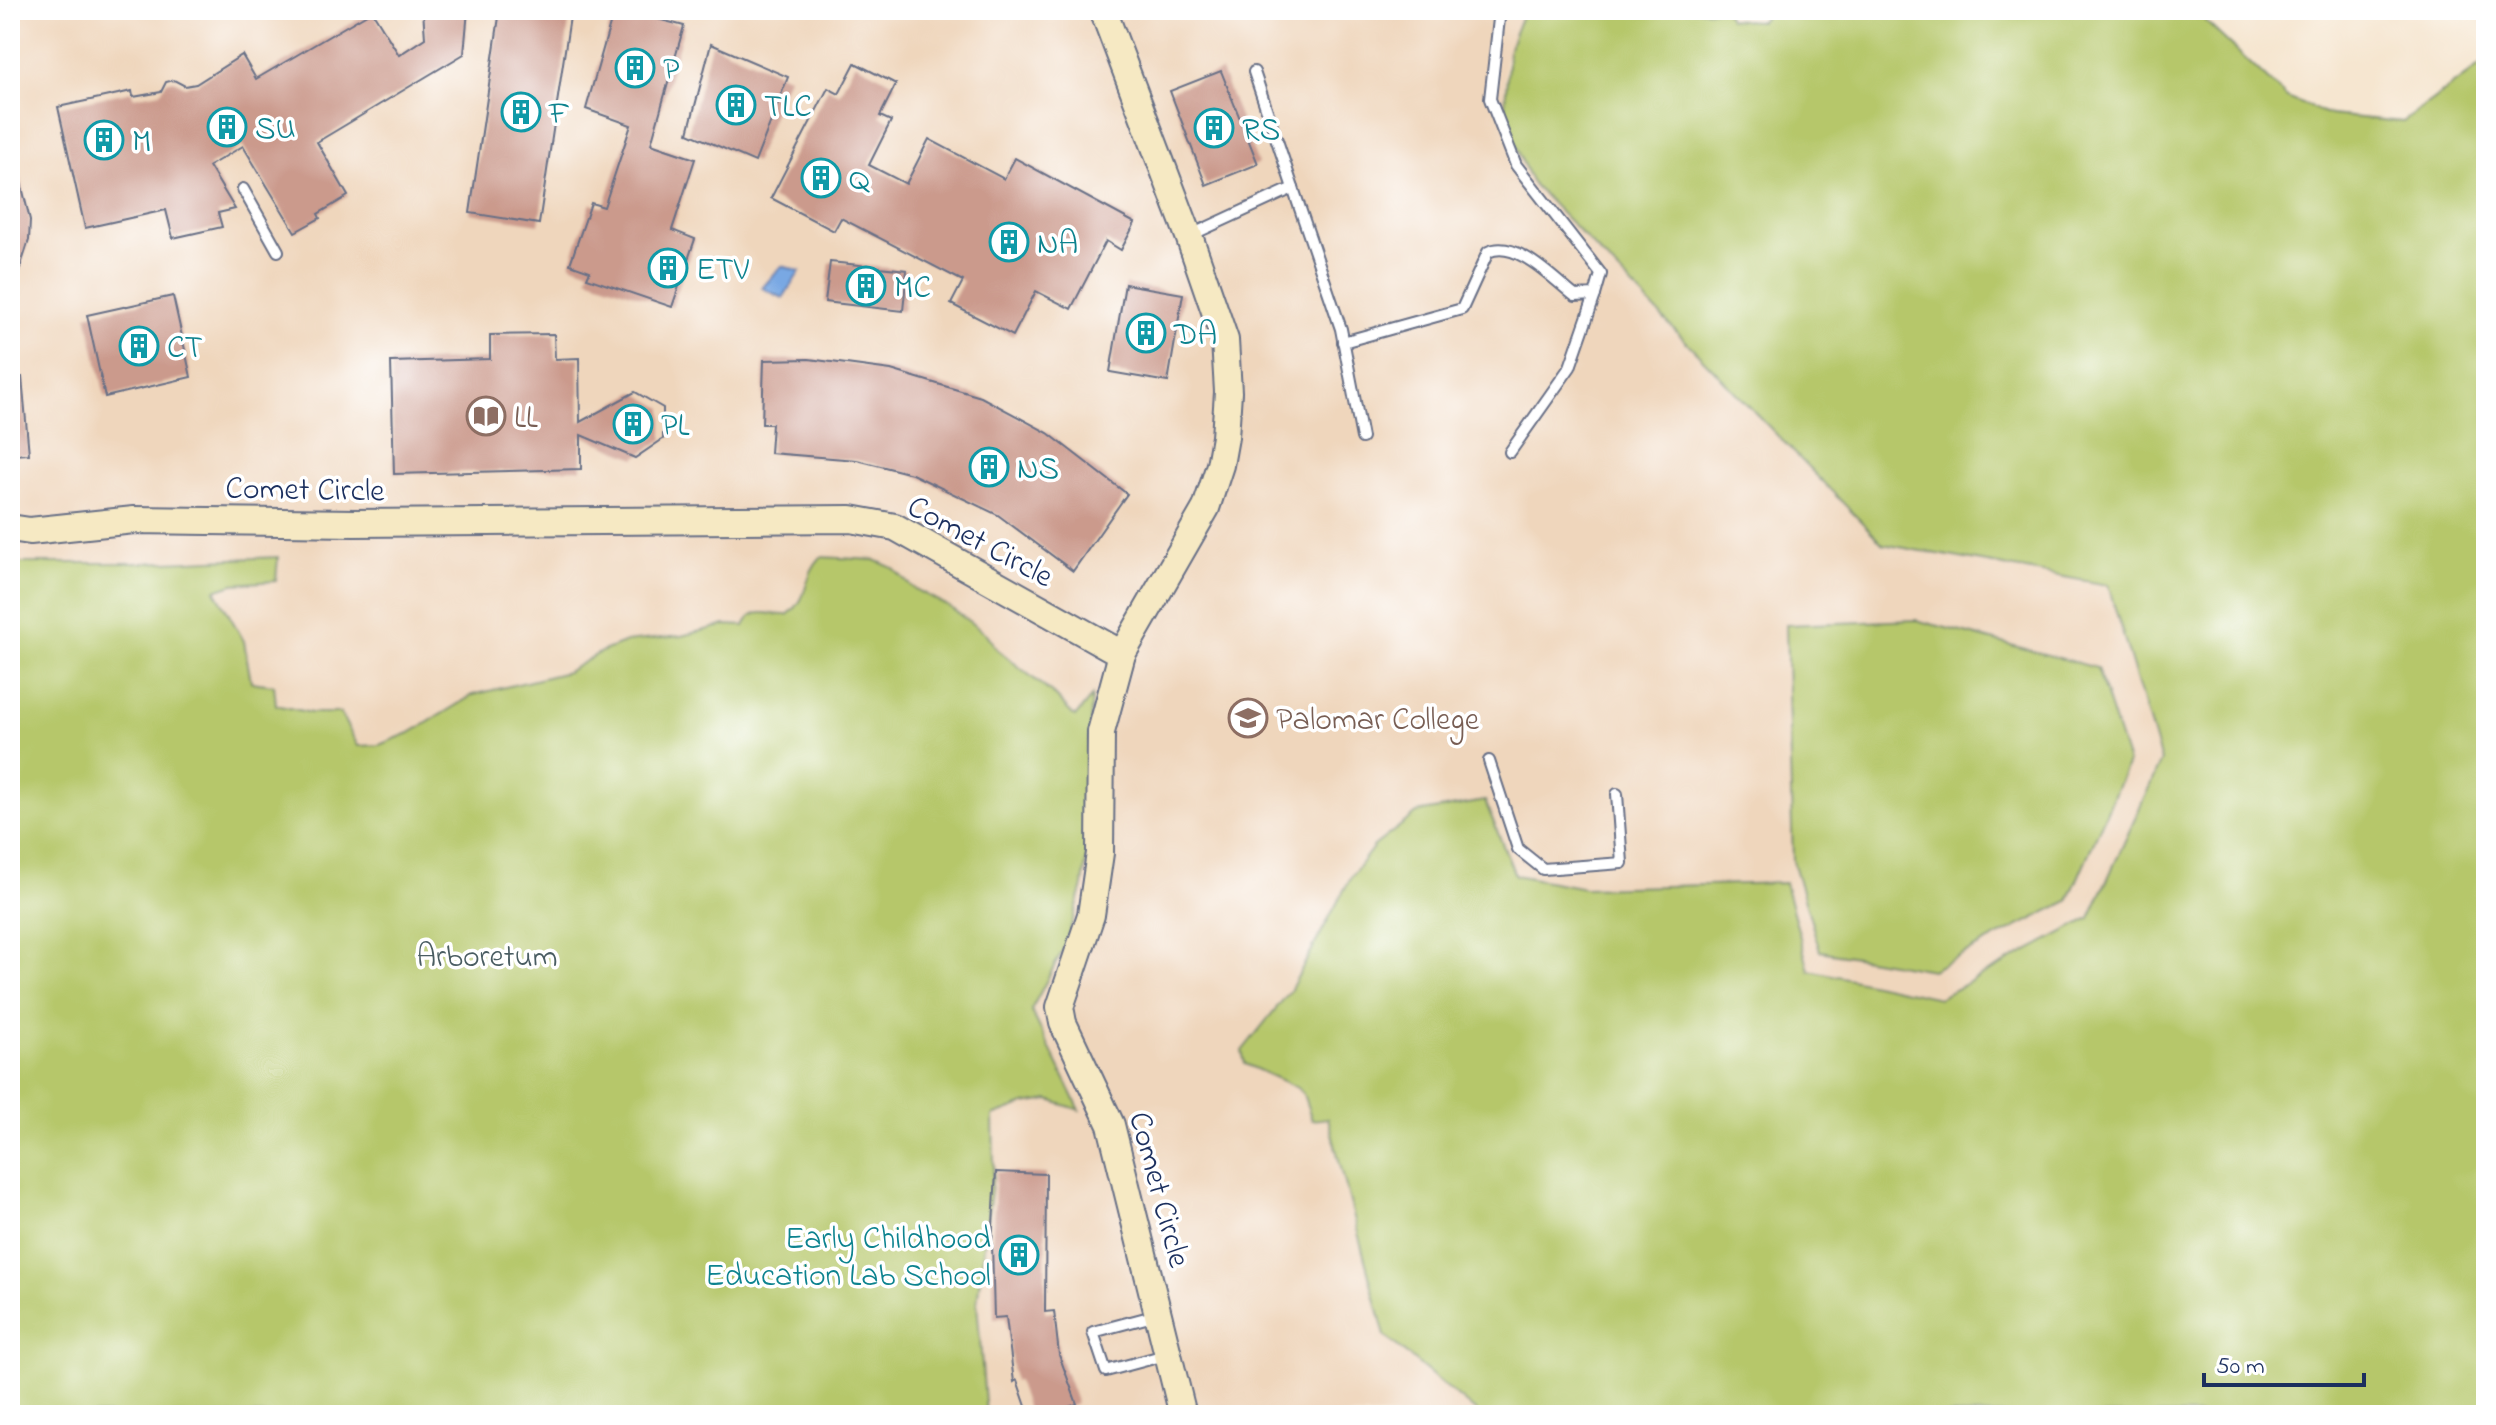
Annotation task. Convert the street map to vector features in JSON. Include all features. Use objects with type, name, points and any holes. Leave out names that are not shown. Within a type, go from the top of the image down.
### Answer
[{"type":"street","points":[[1103,10],[1225,340],[1228,392],[1220,465],[1206,508],[1122,654]]},
{"type":"street","name":"Comet Circle","points":[[10,528],[30,531],[134,520],[354,523],[851,519],[895,527],[1122,654],[1101,732],[1100,853],[1091,915],[1060,1007],[1063,1023],[1111,1125],[1183,1415]]},
{"type":"lane","points":[[1500,10],[1490,99],[1516,165],[1601,274],[1570,367],[1510,452]]},
{"type":"lane","points":[[1254,72],[1343,342],[1362,438]]},
{"type":"lane","points":[[1189,236],[1293,188]]},
{"type":"lane","points":[[243,189],[278,251]]},
{"type":"lane","points":[[1343,342],[1462,309],[1488,252],[1496,248],[1518,251],[1575,296],[1595,295]]},
{"type":"lane","points":[[1489,761],[1518,849],[1543,869],[1622,863],[1617,794]]},
{"type":"lane","points":[[1159,1315],[1093,1332],[1106,1371],[1169,1354]]},
{"type":"shaded area","name":"Palomar College","points":[[10,10],[1524,10],[1505,61],[1504,119],[2486,201],[2486,1216],[1710,1415],[10,1415]]},
{"type":"green space","points":[[1524,10],[1725,10],[1729,19],[1760,21],[1770,10],[2201,10],[2206,22],[2287,98],[2330,115],[2403,122],[2486,61],[2486,1415],[1480,1415],[1385,1336],[1328,1118],[1312,1120],[1298,1088],[1245,1064],[1242,1051],[1290,991],[1351,877],[1374,846],[1417,813],[1485,801],[1515,875],[1585,888],[1785,883],[1809,970],[1939,998],[2090,918],[2161,761],[2108,585],[1883,544],[1531,182],[1504,119],[1509,48]]},
{"type":"green space","name":"Arboretum","points":[[278,557],[276,581],[233,584],[215,590],[244,641],[251,682],[274,685],[276,705],[311,713],[340,713],[358,746],[379,745],[412,732],[473,695],[567,672],[601,652],[626,642],[681,636],[726,625],[744,626],[752,616],[762,613],[787,615],[800,602],[811,572],[821,557],[875,560],[893,568],[913,588],[948,606],[986,634],[997,649],[1054,695],[1075,717],[1092,696],[1087,771],[1088,842],[1083,886],[1065,946],[1031,1010],[1080,1110],[1049,1100],[1025,1104],[993,1116],[994,1166],[977,1303],[986,1415],[10,1415],[10,563],[143,563]]},
{"type":"green space","points":[[1916,620],[2097,668],[2128,763],[2068,901],[1932,970],[1820,951],[1793,861],[1786,625]]},
{"type":"water","points":[[782,266],[800,271],[783,298],[762,288]]},
{"type":"building","points":[[423,10],[468,10],[464,54],[317,142],[348,196],[318,214],[320,218],[295,232],[243,146],[209,166],[235,209],[218,213],[222,227],[173,238],[166,210],[85,228],[58,107],[132,91],[133,97],[161,92],[166,82],[174,80],[185,86],[196,84],[242,55],[256,79],[372,11],[399,55],[425,38]]},
{"type":"building","name":"F","points":[[500,10],[571,10],[539,224],[470,213]]},
{"type":"building","points":[[614,10],[684,26],[651,144],[695,159],[672,230],[695,239],[672,307],[587,278],[590,271],[570,264],[591,203],[604,207],[631,125],[586,109]]},
{"type":"building","name":"TLC","points":[[711,44],[788,77],[755,162],[688,133]]},
{"type":"building","points":[[855,63],[896,84],[880,116],[891,121],[869,165],[906,184],[929,139],[1004,179],[1015,158],[1135,223],[1121,250],[1106,241],[1071,309],[1036,291],[1013,336],[951,304],[963,281],[841,218],[834,231],[771,198],[828,88],[839,94]]},
{"type":"building","name":"RS","points":[[1221,71],[1258,164],[1206,185],[1170,91]]},
{"type":"building","points":[[17,166],[30,220],[29,240],[14,287],[10,287],[10,167]]},
{"type":"building","name":"MC","points":[[830,262],[907,270],[903,311],[825,302]]},
{"type":"building","name":"DA","points":[[1125,284],[1183,294],[1168,382],[1110,372]]},
{"type":"building","name":"CT","points":[[173,296],[191,377],[105,397],[87,315]]},
{"type":"building","name":"LL","points":[[554,334],[555,359],[579,358],[580,422],[635,392],[663,408],[663,439],[635,458],[581,435],[581,469],[394,474],[391,362],[490,359],[490,335]]},
{"type":"building","name":"NS","points":[[809,359],[891,370],[981,397],[1048,433],[1127,494],[1073,571],[998,515],[912,474],[857,460],[770,453],[772,424],[762,424],[764,360]]},
{"type":"building","points":[[10,377],[22,377],[29,454],[10,455]]},
{"type":"building","points":[[996,1172],[1046,1174],[1045,1312],[1054,1311],[1059,1355],[1077,1404],[1047,1415],[1029,1415],[1017,1380],[1014,1382],[1006,1317],[994,1318],[992,1243]]},
{"type":"place","name":"P","points":[[635,68]]},
{"type":"place","name":"TLC","points":[[736,105]]},
{"type":"place","name":"F","points":[[521,112]]},
{"type":"place","name":"SU","points":[[227,127]]},
{"type":"place","name":"RS","points":[[1214,128]]},
{"type":"place","name":"M","points":[[104,140]]},
{"type":"place","name":"Q","points":[[821,178]]},
{"type":"place","name":"NA","points":[[1009,242]]},
{"type":"place","name":"ETV","points":[[668,268]]},
{"type":"place","name":"MC","points":[[866,286]]},
{"type":"place","name":"DA","points":[[1146,333]]},
{"type":"place","name":"CT","points":[[139,346]]},
{"type":"place","name":"LL","points":[[486,416]]},
{"type":"place","name":"PL","points":[[633,424]]},
{"type":"place","name":"NS","points":[[989,467]]},
{"type":"place","name":"Palomar College","points":[[1248,718]]},
{"type":"place","name":"Early Childhood Education Lab School","points":[[1019,1255]]}]
